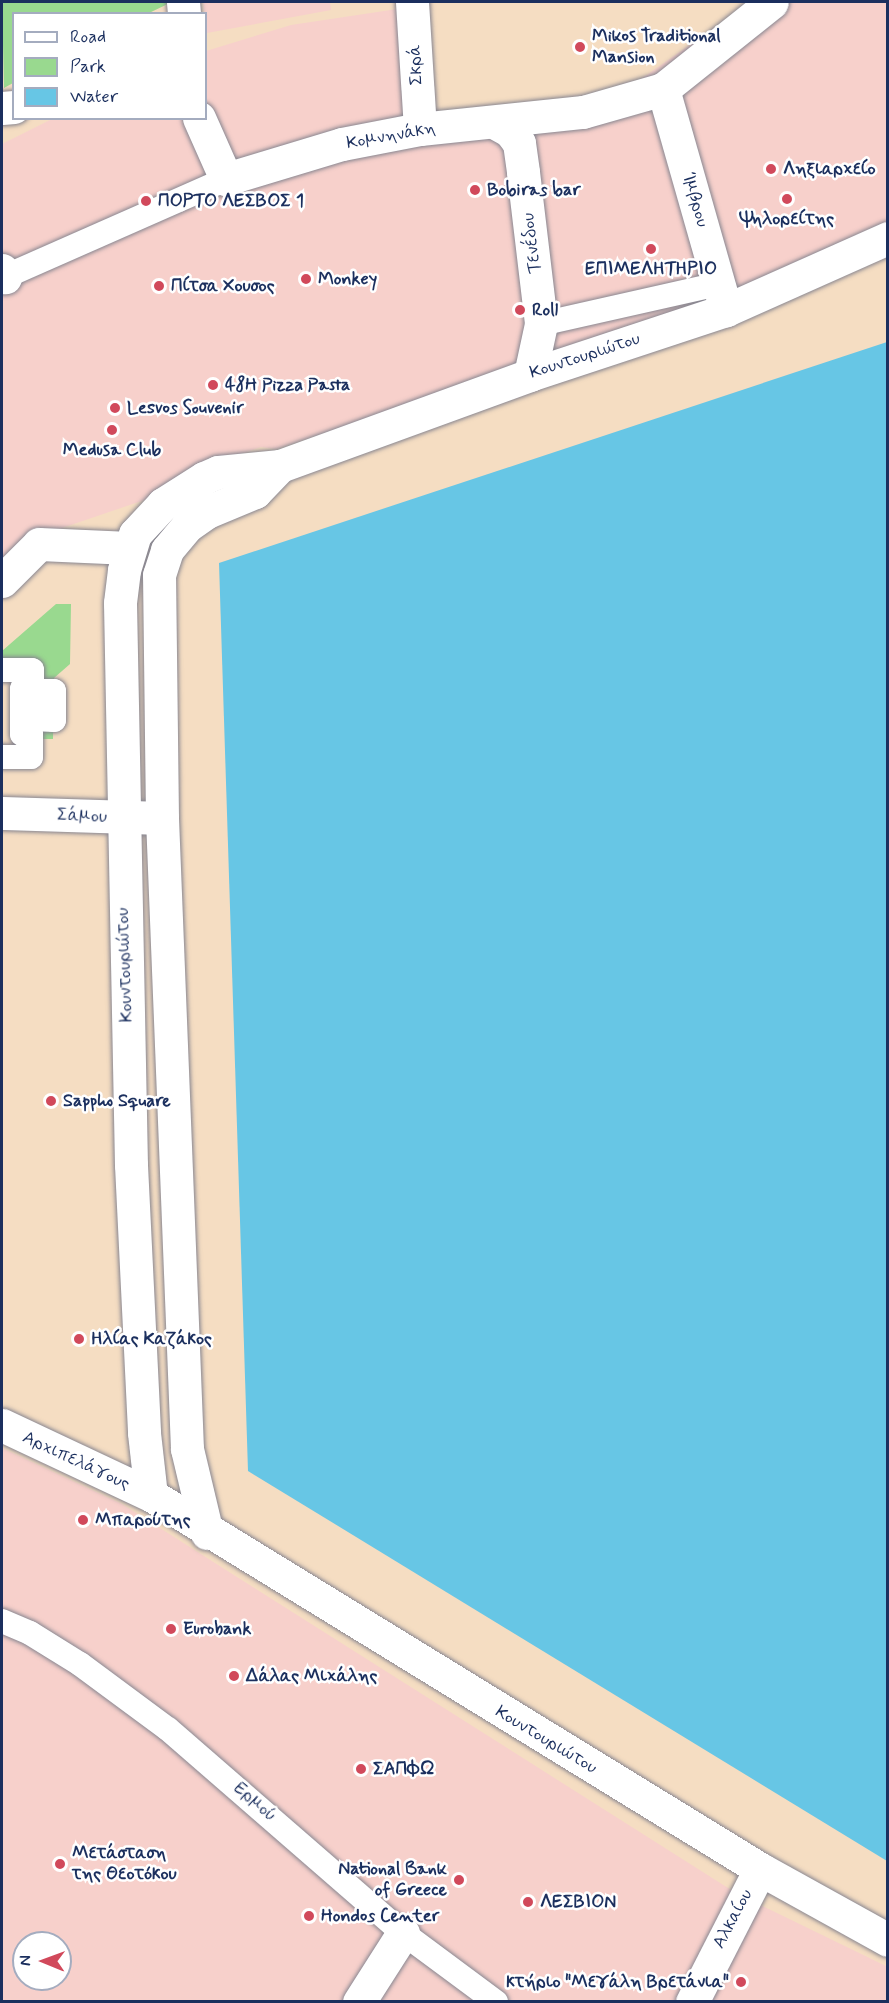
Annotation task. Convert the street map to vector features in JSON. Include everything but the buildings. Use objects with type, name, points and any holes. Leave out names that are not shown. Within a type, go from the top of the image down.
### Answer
[{"type":"main road","name":"Σκρά","points":[[412,2],[420,129]]},
{"type":"main road","name":"Κομνηνάκη","points":[[226,179],[342,144],[420,129],[583,112],[663,89],[772,2]]},
{"type":"main road","name":"Ίμβρου","points":[[663,89],[722,297]]},
{"type":"main road","points":[[201,120],[226,179]]},
{"type":"main road","name":"Τενέδου","points":[[494,122],[510,131],[519,143],[541,324],[530,375]]},
{"type":"main road","name":"Κουντουριώτου","points":[[888,238],[722,297],[530,375],[279,466],[218,472],[204,478],[156,511],[135,534],[120,592],[122,819],[131,1165],[144,1433],[151,1495],[207,1533],[760,1869],[888,1940]]},
{"type":"main road","name":"Κουντουριώτου","points":[[207,1533],[187,1449],[162,818],[159,583],[164,557],[174,539],[195,519],[255,492],[279,466]]},
{"type":"main road","points":[[2,581],[39,544],[130,548]]},
{"type":"main road","name":"Σάμου","points":[[2,813],[122,819],[162,818]]},
{"type":"main road","name":"Αρχιπελάγους","points":[[2,1425],[151,1495]]},
{"type":"main road","name":"Αλκαίου","points":[[692,2001],[760,1869]]},
{"type":"main road","points":[[359,2001],[403,1932]]},
{"type":"street","name":"Κομνηνάκη","points":[[3,275],[226,179]]},
{"type":"street","points":[[541,324],[722,297]]},
{"type":"street","points":[[2,670],[32,670],[32,689],[22,689],[22,734],[31,734],[31,757],[2,757]]},
{"type":"street","name":"Ερμού","points":[[2,1621],[30,1633],[80,1664],[168,1729],[403,1932],[496,2001]]},
{"type":"shaded area","points":[[203,2],[330,2],[331,10],[207,33],[207,12],[204,12]]},
{"type":"shaded area","points":[[751,2],[887,2],[887,225],[746,291],[276,449],[261,447],[203,467],[162,494],[18,543],[2,559],[2,144],[50,120],[207,120],[207,51],[291,25],[404,8],[412,119],[575,99],[638,81]]},
{"type":"shaded area","points":[[2,1448],[122,1504],[736,1893],[888,1967],[887,2002],[2,2002]]},
{"type":"green space","points":[[2,2],[172,2],[151,12],[12,12],[12,84],[4,88]]},
{"type":"green space","points":[[56,604],[71,604],[70,664],[54,678],[53,739],[38,739],[31,758],[23,689],[2,670],[2,651]]},
{"type":"water","points":[[888,342],[887,1861],[248,1471],[219,563]]},
{"type":"place","name":"Mikos Traditional Mansion","points":[[580,47]]},
{"type":"place","name":"Ληξιαρχείο","points":[[771,169]]},
{"type":"place","name":"Bobiras bar","points":[[475,190]]},
{"type":"place","name":"Ψηλορείτης","points":[[787,199]]},
{"type":"place","name":"ΠΟΡΤΟ ΛΕΣΒΟΣ 1","points":[[146,201]]},
{"type":"place","name":"ΕΠΙΜΕΛΗΤΗΡΙΟ","points":[[651,249]]},
{"type":"place","name":"Monkey","points":[[306,279]]},
{"type":"place","name":"Πίτσα Χουσος","points":[[159,286]]},
{"type":"place","name":"Roll","points":[[520,310]]},
{"type":"place","name":"48H Pizza Pasta","points":[[213,385]]},
{"type":"place","name":"Lesvos Souvenir","points":[[115,408]]},
{"type":"place","name":"Medusa Club","points":[[112,430]]},
{"type":"place","name":"Sappho Square","points":[[51,1101]]},
{"type":"place","name":"Ηλίας Καζάκος","points":[[79,1339]]},
{"type":"place","name":"Μπαρούτης","points":[[83,1520]]},
{"type":"place","name":"Eurobank","points":[[171,1629]]},
{"type":"place","name":"Δάλας Μιχάλης","points":[[234,1676]]},
{"type":"place","name":"ΣΑΠΦΩ","points":[[361,1769]]},
{"type":"place","name":"Μετάσταση της Θεοτόκου","points":[[60,1864]]},
{"type":"place","name":"National Bank of Greece","points":[[459,1880]]},
{"type":"place","name":"ΛΕΣΒΙΟΝ","points":[[528,1902]]},
{"type":"place","name":"Hondos Center","points":[[309,1916]]},
{"type":"place","name":"κτήριο \"Μεγάλη Βρετάνια\"","points":[[741,1982]]}]
